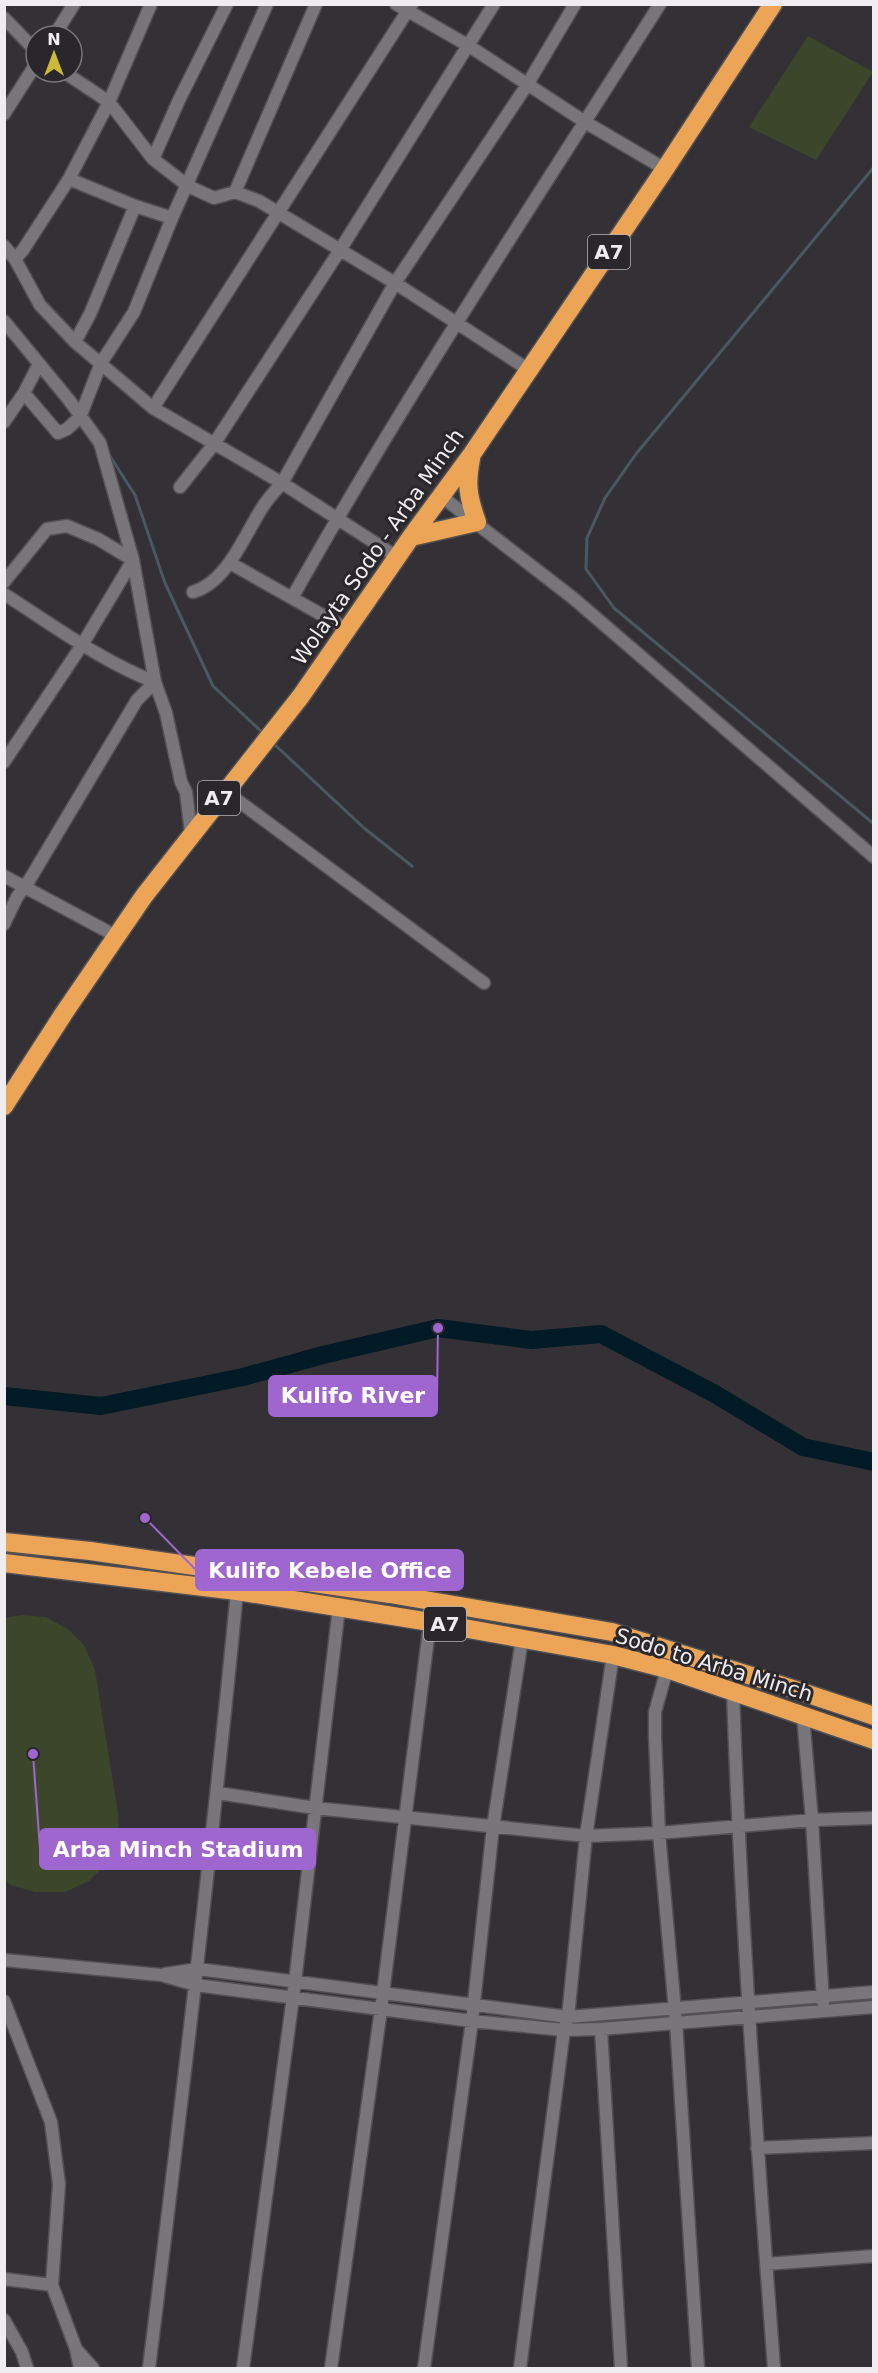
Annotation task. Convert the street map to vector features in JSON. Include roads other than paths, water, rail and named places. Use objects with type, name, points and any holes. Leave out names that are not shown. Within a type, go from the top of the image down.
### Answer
[{"type":"highway","name":"Wolayta Sodo - Arba Minch","points":[[4,1106],[117,936],[191,833],[301,696],[411,537],[472,454],[665,169],[773,4]]},
{"type":"highway","points":[[411,537],[477,522],[468,498],[467,477],[472,454]]},
{"type":"highway","name":"A7","points":[[4,1542],[90,1551],[390,1594],[612,1632],[873,1716]]},
{"type":"highway","points":[[87,1572],[90,1551]]},
{"type":"highway","name":"Sodo to Arba Minch","points":[[4,1563],[237,1591],[430,1622],[613,1655],[672,1671],[873,1740]]},
{"type":"highway","points":[[672,1671],[685,1654]]},
{"type":"street","points":[[62,24],[74,4]]},
{"type":"street","points":[[15,259],[69,179],[109,102],[151,4]]},
{"type":"street","points":[[153,159],[179,100],[227,4]]},
{"type":"street","points":[[24,393],[58,433],[67,429],[80,417],[101,363],[134,312],[172,218],[267,4]]},
{"type":"street","points":[[235,192],[316,4]]},
{"type":"street","points":[[396,4],[410,8],[526,85],[665,169]]},
{"type":"street","points":[[180,487],[214,444],[340,250],[494,4]]},
{"type":"street","points":[[193,592],[204,589],[230,563],[264,505],[282,483],[395,283],[526,85],[575,4]]},
{"type":"street","points":[[292,598],[336,519],[456,322],[660,4]]},
{"type":"street","points":[[153,408],[410,8]]},
{"type":"street","points":[[4,18],[24,39]]},
{"type":"street","points":[[4,114],[24,83]]},
{"type":"street","points":[[82,84],[109,102],[153,159],[188,186],[214,198],[235,192],[259,201],[395,283],[529,370]]},
{"type":"street","points":[[69,179],[135,206],[172,218]]},
{"type":"street","points":[[75,342],[90,314],[135,206]]},
{"type":"street","points":[[4,246],[15,259],[40,305],[75,342],[153,408],[282,483],[397,557]]},
{"type":"street","points":[[4,321],[100,443],[133,560],[155,682],[166,713],[181,782],[186,792],[191,833]]},
{"type":"street","points":[[4,422],[24,393],[39,364]]},
{"type":"street","points":[[441,496],[573,598],[873,857]]},
{"type":"street","points":[[4,582],[47,528],[67,526],[98,539],[133,560]]},
{"type":"street","points":[[4,762],[82,645],[133,560]]},
{"type":"street","points":[[230,563],[347,629]]},
{"type":"street","points":[[4,594],[82,645],[137,675],[155,682]]},
{"type":"street","points":[[4,924],[137,700],[155,682]]},
{"type":"street","points":[[225,791],[484,983]]},
{"type":"street","points":[[4,876],[117,936]]},
{"type":"street","points":[[149,2368],[198,1969],[218,1793],[237,1591],[241,1573]]},
{"type":"street","points":[[243,2368],[295,1982],[339,1607]]},
{"type":"street","points":[[331,2368],[381,2009],[430,1622]]},
{"type":"street","points":[[424,2368],[474,2006],[493,1827],[522,1639]]},
{"type":"street","points":[[520,2368],[564,2030],[568,2017],[586,1836],[613,1655]]},
{"type":"street","points":[[672,1671],[655,1712],[659,1833],[675,2008],[698,2368]]},
{"type":"street","points":[[733,1693],[748,2001],[774,2368]]},
{"type":"street","points":[[803,1716],[812,1820],[823,2011]]},
{"type":"street","points":[[218,1793],[315,1808],[586,1836],[659,1833],[812,1820],[873,1818]]},
{"type":"street","points":[[4,1960],[161,1975],[196,1985],[564,2030],[873,2007]]},
{"type":"street","points":[[161,1975],[198,1969],[568,2017],[873,1992]]},
{"type":"street","points":[[4,2001],[51,2122],[59,2184],[52,2285],[76,2349],[80,2368]]},
{"type":"street","points":[[601,2029],[621,2368]]},
{"type":"street","points":[[757,2148],[873,2143]]},
{"type":"street","points":[[766,2264],[873,2256]]},
{"type":"street","points":[[4,2279],[52,2285]]},
{"type":"street","points":[[4,2320],[22,2352],[27,2368]]},
{"type":"street","points":[[76,2349],[93,2368]]},
{"type":"waterway","points":[[874,167],[636,454],[605,498],[587,538],[586,569],[614,608],[874,824]]},
{"type":"waterway","points":[[108,453],[135,495],[165,583],[213,686],[264,734]]},
{"type":"waterway","points":[[273,743],[364,828],[412,866]]},
{"type":"waterway","points":[[4,1396],[101,1406],[243,1377],[323,1355],[438,1328],[531,1340],[601,1334],[715,1394],[803,1447],[874,1462]]},
{"type":"place","name":"Kulifo River","points":[[438,1328]]},
{"type":"place","name":"Kulifo Kebele Office","points":[[145,1518]]},
{"type":"place","name":"Arba Minch Stadium","points":[[33,1754]]}]
